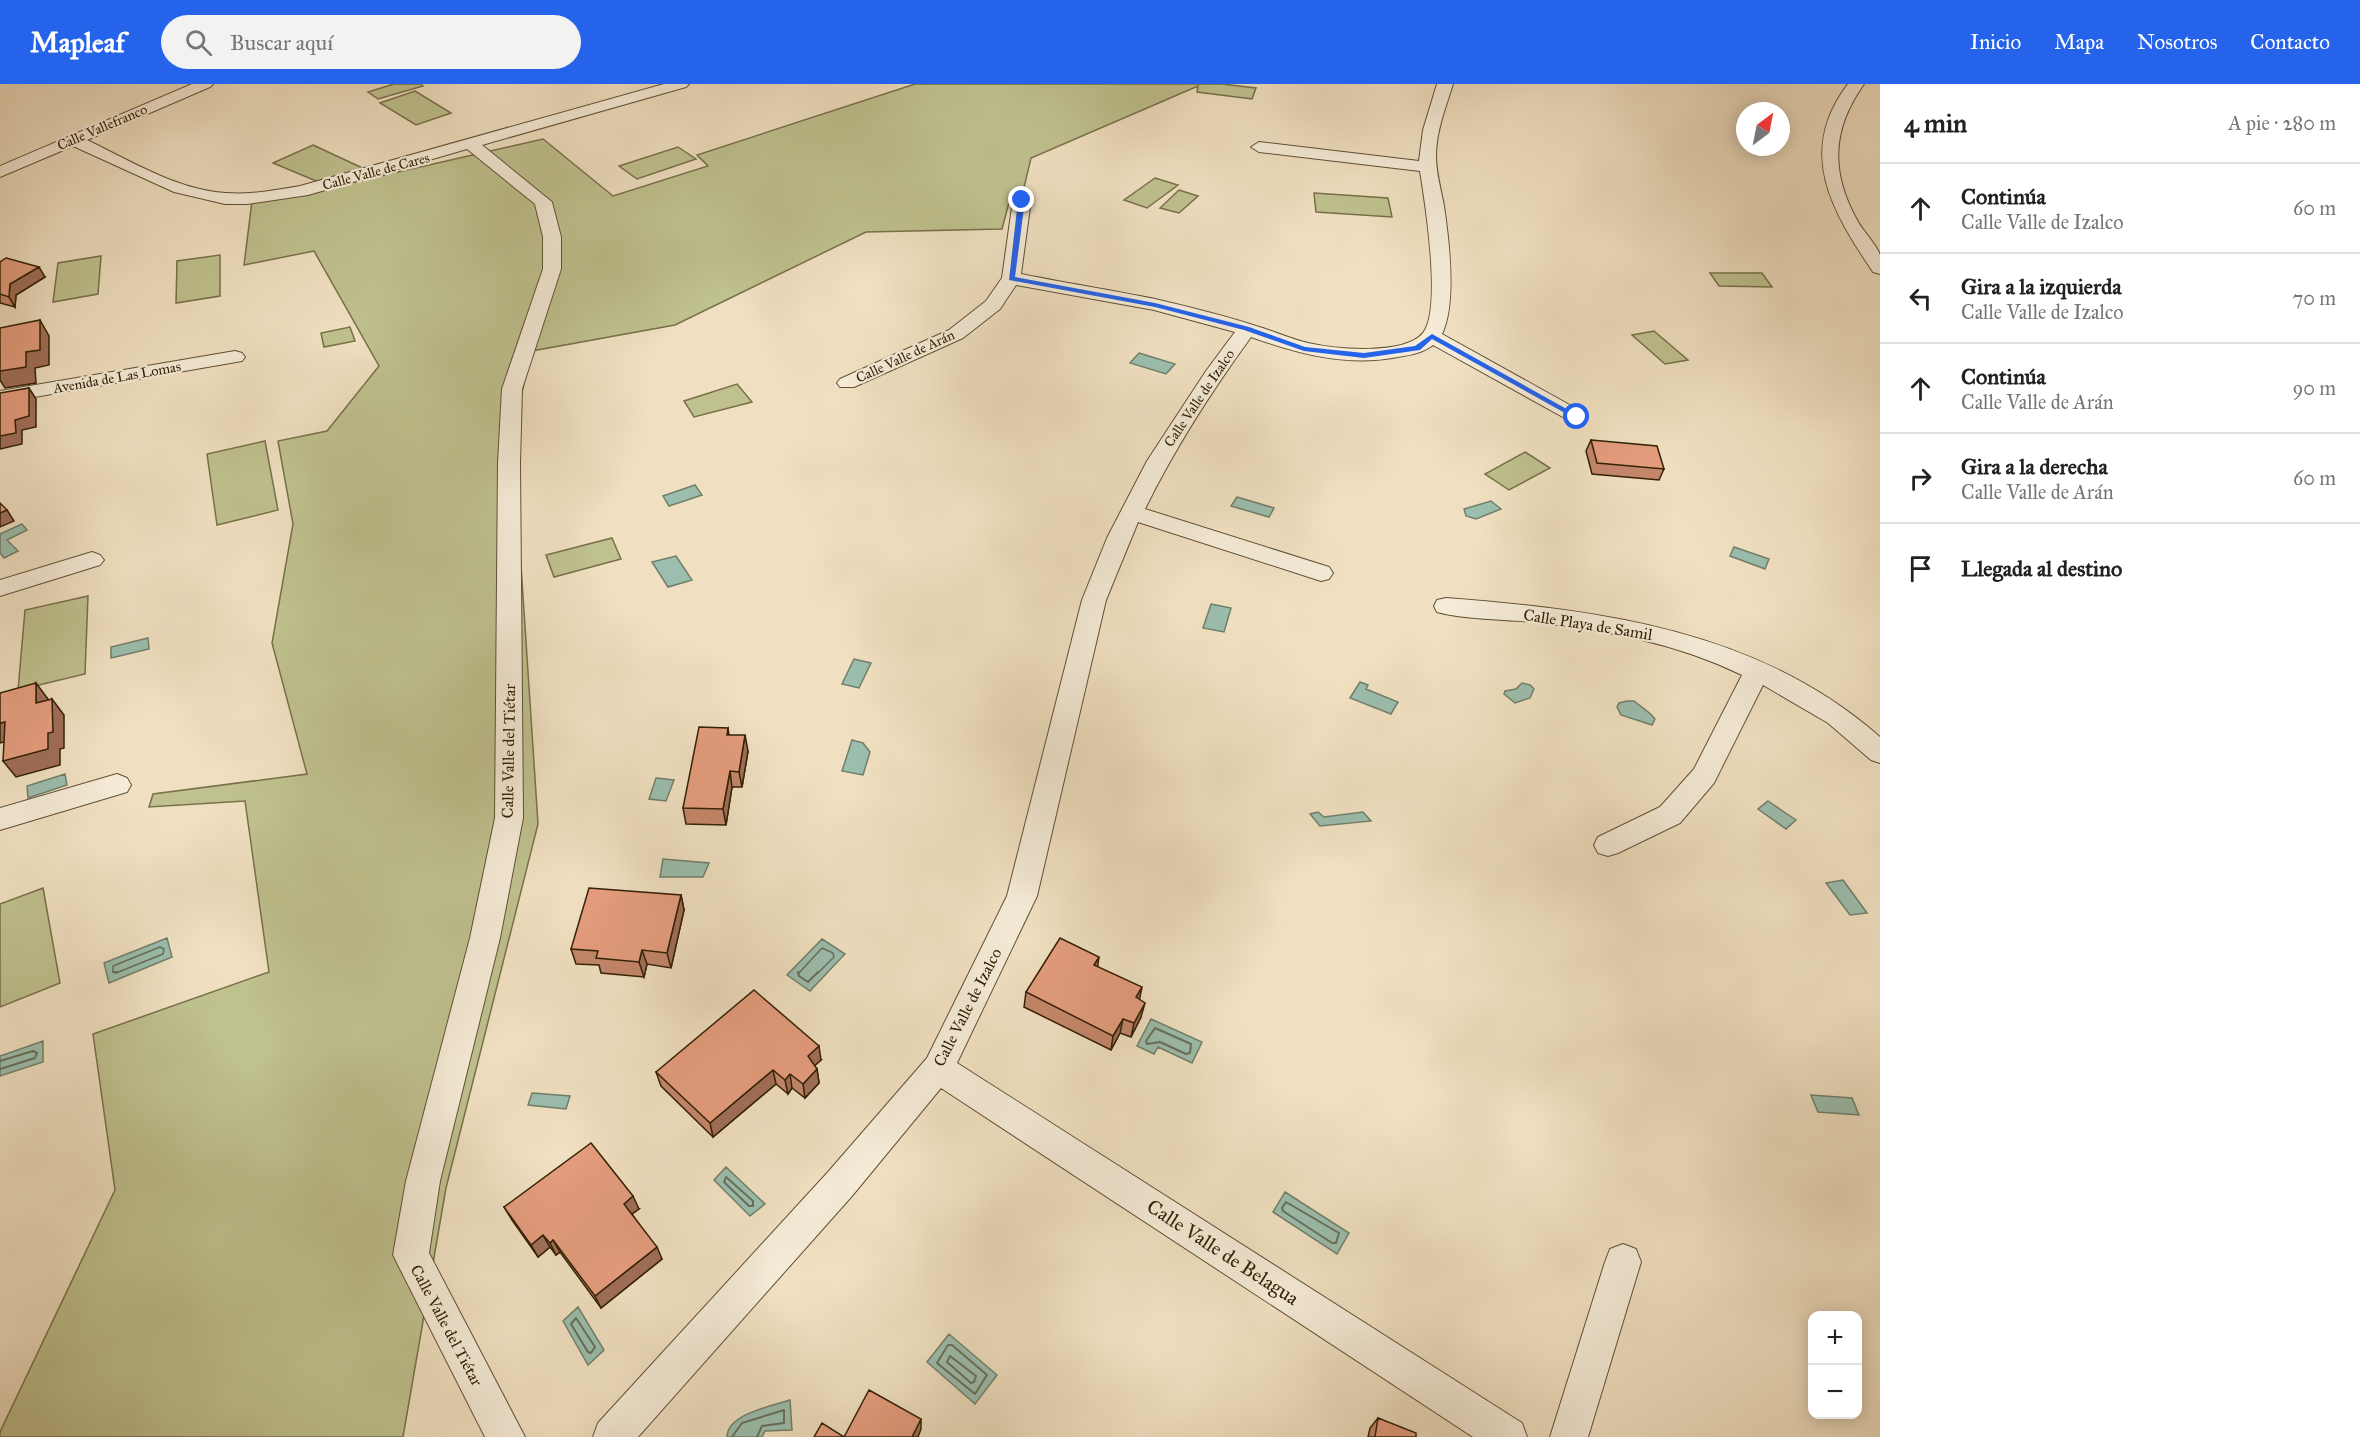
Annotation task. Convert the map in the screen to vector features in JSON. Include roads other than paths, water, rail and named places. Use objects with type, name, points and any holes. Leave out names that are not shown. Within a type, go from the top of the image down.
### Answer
[{"type":"street","name":"Calle Vallefranco","points":[[0,171],[205,84]]},
{"type":"street","name":"Calle Valle de Cares","points":[[73,140],[166,183],[209,197],[245,200],[302,191],[472,145],[681,84]]},
{"type":"street","points":[[1011,278],[1155,305],[1247,329],[1304,349],[1364,355],[1417,348],[1432,336],[1437,320],[1440,284],[1435,195],[1428,167],[1428,147],[1445,84]]},
{"type":"street","points":[[1856,84],[1842,99],[1832,125],[1831,172],[1841,207],[1880,268]]},
{"type":"street","name":"Calle Valle del Tiétar","points":[[472,145],[543,202],[552,237],[552,268],[512,389],[509,464],[508,818],[485,938],[423,1181],[411,1255],[506,1437]]},
{"type":"street","points":[[1259,147],[1428,167]]},
{"type":"street","name":"Calle Valle de Arán","points":[[848,383],[956,334],[993,305],[1011,278],[1022,200]]},
{"type":"street","name":"Calle Valle de Izalco","points":[[612,1437],[840,1184],[938,1068],[1022,896],[1094,600],[1131,512],[1158,460],[1216,370],[1247,329]]},
{"type":"street","points":[[1432,336],[1577,417]]},
{"type":"street","name":"Avenida de Las Lomas","points":[[0,397],[235,357]]},
{"type":"street","points":[[1131,512],[1321,573]]},
{"type":"street","points":[[0,588],[92,560]]},
{"type":"street","name":"Calle Playa de Samil","points":[[1446,606],[1539,614],[1641,630],[1714,653],[1757,671],[1832,713],[1880,753]]},
{"type":"street","points":[[1608,845],[1670,815],[1704,776],[1757,671]]},
{"type":"street","points":[[0,819],[117,785]]},
{"type":"street","name":"Calle Valle de Belagua","points":[[938,1068],[1508,1437]]},
{"type":"street","points":[[1569,1437],[1623,1262]]},
{"type":"water","points":[[1139,353],[1175,364],[1166,374],[1130,363]]},
{"type":"water","points":[[695,485],[702,495],[669,506],[663,496]]},
{"type":"water","points":[[1237,497],[1274,508],[1269,517],[1231,506]]},
{"type":"water","points":[[1491,501],[1501,509],[1476,519],[1466,516],[1464,509]]},
{"type":"water","points":[[22,524],[27,530],[7,540],[18,551],[4,558],[0,553],[0,534]]},
{"type":"water","points":[[1734,547],[1769,559],[1765,569],[1730,556]]},
{"type":"water","points":[[676,556],[692,580],[668,587],[652,562]]},
{"type":"water","points":[[1211,604],[1231,608],[1224,632],[1203,628]]},
{"type":"water","points":[[148,638],[149,649],[111,658],[111,647]]},
{"type":"water","points":[[854,659],[871,663],[859,688],[842,684]]},
{"type":"water","points":[[1360,682],[1368,685],[1366,689],[1398,702],[1391,714],[1350,698]]},
{"type":"water","points":[[1522,683],[1534,689],[1530,698],[1515,703],[1504,694],[1505,691],[1516,689]]},
{"type":"water","points":[[1634,701],[1650,714],[1655,719],[1652,725],[1621,715],[1617,707],[1619,703]]},
{"type":"water","points":[[852,740],[863,743],[870,752],[863,775],[842,771]]},
{"type":"water","points":[[65,774],[67,785],[28,798],[27,786]]},
{"type":"water","points":[[656,778],[674,780],[666,801],[649,799]]},
{"type":"water","points":[[1768,801],[1796,820],[1786,829],[1758,809]]},
{"type":"water","points":[[1318,812],[1324,817],[1363,812],[1371,821],[1320,826],[1310,814]]},
{"type":"water","points":[[663,859],[709,863],[703,877],[660,877]]},
{"type":"water","points":[[1843,880],[1867,913],[1850,915],[1826,883]]},
{"type":"water","points":[[167,938],[172,957],[109,983],[104,963]]},
{"type":"water","points":[[822,939],[845,954],[810,991],[787,975]]},
{"type":"water","points":[[1151,1019],[1202,1042],[1192,1063],[1158,1047],[1154,1054],[1137,1046]]},
{"type":"water","points":[[43,1041],[43,1062],[0,1076],[0,1056]]},
{"type":"water","points":[[532,1093],[570,1096],[566,1109],[528,1105]]},
{"type":"water","points":[[1811,1095],[1852,1098],[1859,1115],[1818,1112]]},
{"type":"water","points":[[726,1167],[765,1204],[750,1216],[714,1180]]},
{"type":"water","points":[[1285,1192],[1349,1233],[1337,1254],[1273,1212]]},
{"type":"water","points":[[578,1307],[604,1350],[588,1365],[563,1321]]},
{"type":"water","points":[[949,1334],[997,1375],[975,1404],[927,1362]]},
{"type":"water","points":[[790,1400],[792,1430],[765,1431],[762,1437],[727,1437],[734,1422],[742,1417],[762,1408]]}]
